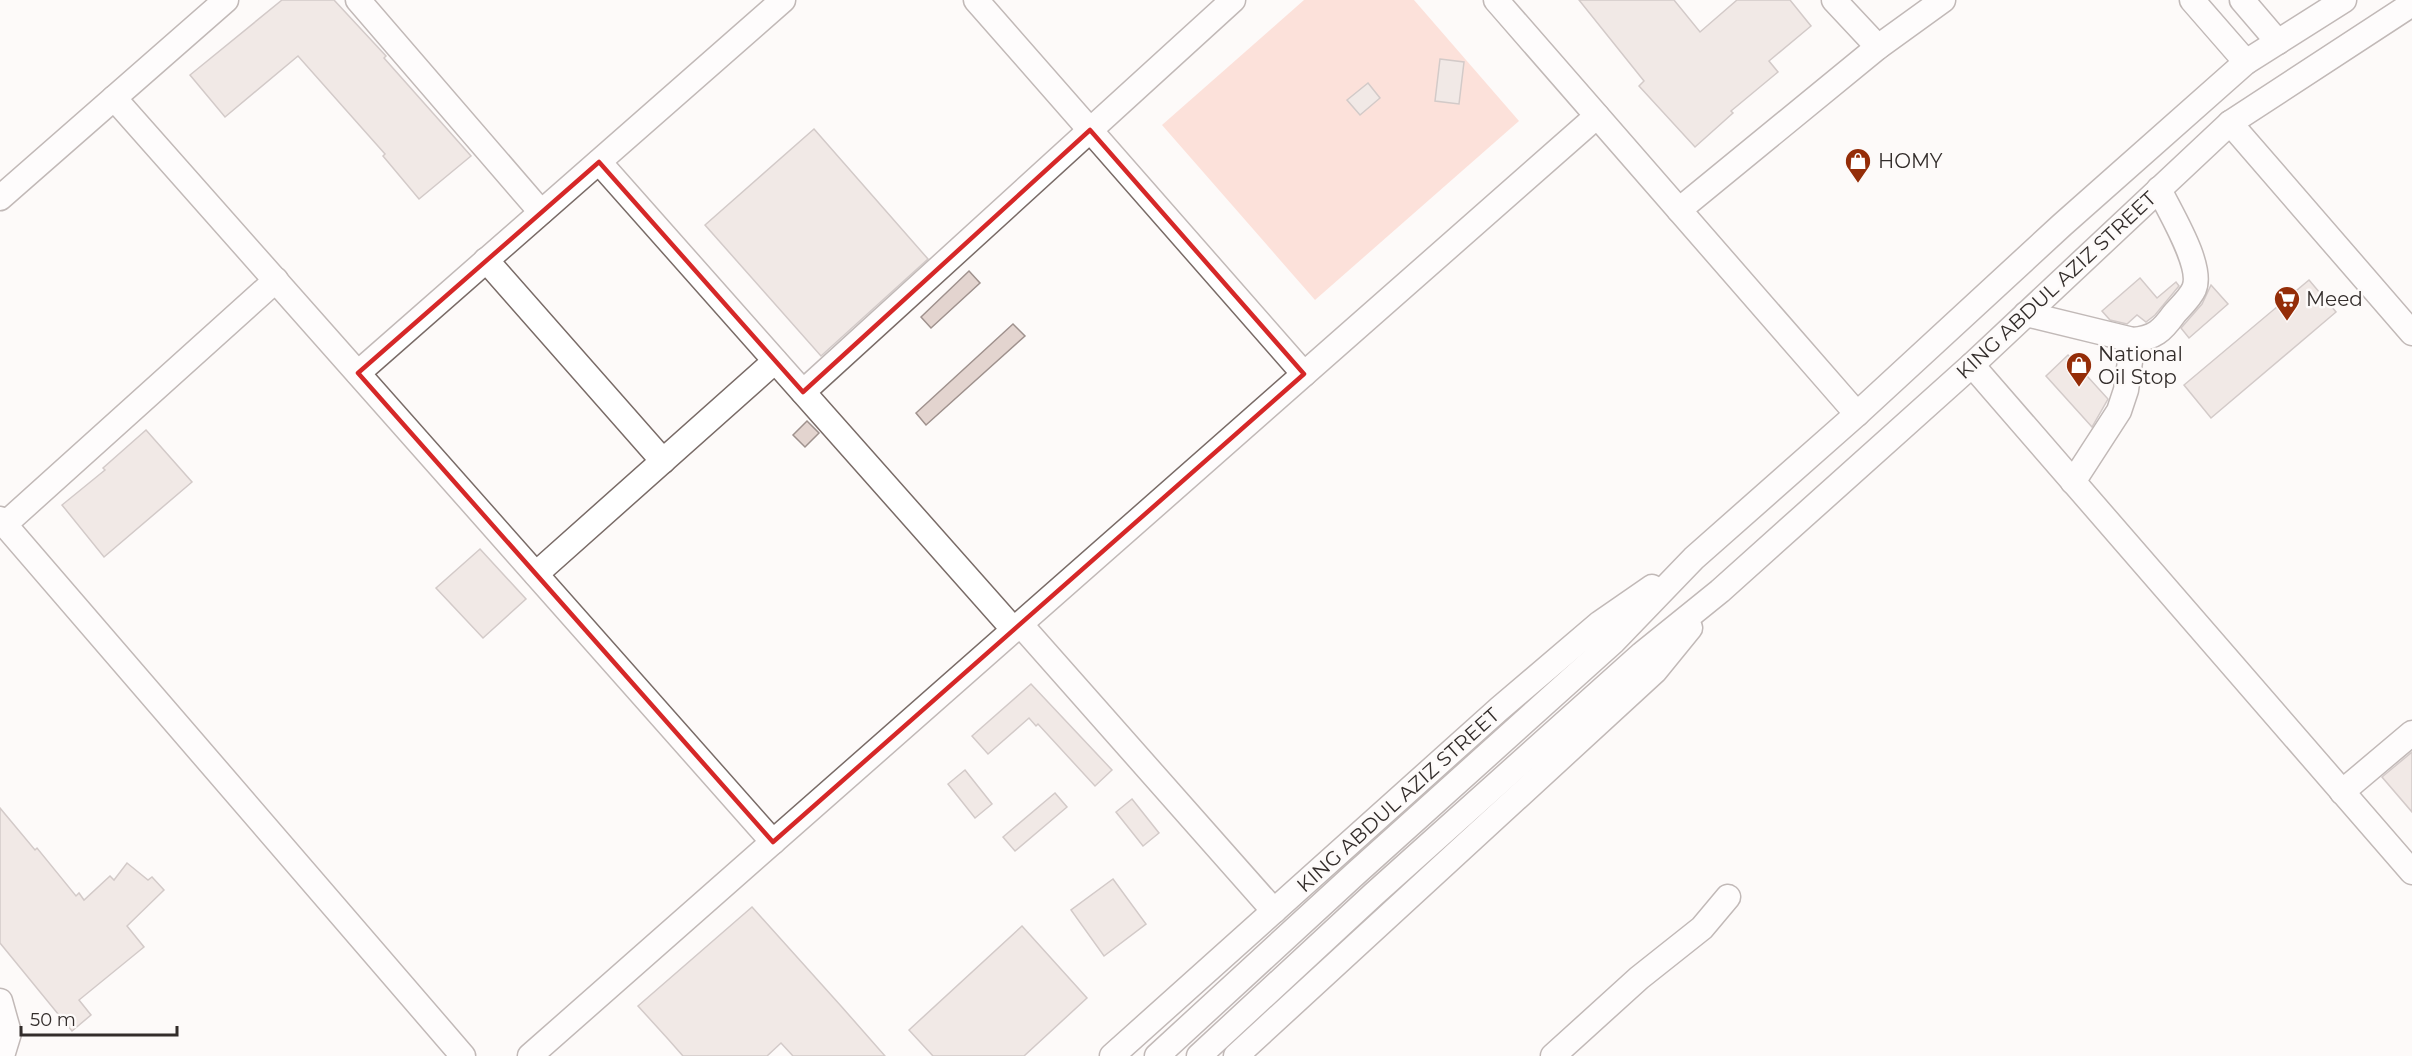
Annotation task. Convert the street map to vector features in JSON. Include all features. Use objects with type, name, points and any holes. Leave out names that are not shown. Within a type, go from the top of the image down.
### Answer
[{"type":"street","points":[[0,198],[226,0]]},
{"type":"street","points":[[358,0],[541,212]]},
{"type":"street","points":[[357,373],[783,0]]},
{"type":"street","points":[[976,0],[1304,374]]},
{"type":"street","points":[[803,392],[1233,0]]},
{"type":"street","points":[[1496,0],[1857,414]]},
{"type":"street","points":[[1834,0],[1878,47]]},
{"type":"street","points":[[1679,210],[1878,47],[1943,0]]},
{"type":"street","points":[[2193,0],[2246,62]]},
{"type":"street","points":[[2242,0],[2278,42]]},
{"type":"street","name":"KING ABDUL AZIZ STREET","points":[[1157,1056],[1355,873],[1614,641],[1694,558],[1857,414],[2062,225],[2246,62],[2344,0]]},
{"type":"street","name":"KING ABDUL AZIZ STREET","points":[[1199,1056],[1374,894],[1642,654],[1720,591],[1972,365],[2230,123],[2412,4]]},
{"type":"street","points":[[114,98],[773,842]]},
{"type":"street","points":[[530,1056],[1597,116]]},
{"type":"street","points":[[2230,123],[2412,333]]},
{"type":"street","points":[[599,162],[775,361],[1274,911]]},
{"type":"street","points":[[2026,314],[2133,340],[2148,339],[2161,332],[2195,288],[2195,272],[2191,256],[2159,189]]},
{"type":"street","points":[[486,260],[663,461]]},
{"type":"street","points":[[276,280],[2,522],[463,1056]]},
{"type":"street","points":[[2073,482],[2119,411],[2126,390],[2133,340]]},
{"type":"street","points":[[536,574],[775,361]]},
{"type":"street","points":[[1972,365],[2412,872]]},
{"type":"street","name":"KING ABDUL AZIZ STREET","points":[[1112,1056],[1499,709],[1600,623],[1694,558]]},
{"type":"street","name":"KING ABDUL AZIZ STREET","points":[[1236,1056],[1655,671],[1720,591]]},
{"type":"street","points":[[2342,792],[2412,733]]},
{"type":"street","points":[[1553,1056],[1639,978],[1702,928],[1728,897]]},
{"type":"street","points":[[0,1001],[9,1033],[2,1056]]},
{"type":"highlighted area","points":[[1090,130],[1304,374],[773,842],[358,373],[599,162],[803,392]]},
{"type":"shaded area","points":[[1304,0],[1414,0],[1519,121],[1315,300],[1162,125]]},
{"type":"building","points":[[282,0],[334,0],[386,56],[384,58],[471,156],[419,199],[383,156],[385,154],[298,56],[225,117],[190,75]]},
{"type":"building","points":[[1579,0],[1674,0],[1700,32],[1737,0],[1790,0],[1811,26],[1769,61],[1778,72],[1731,111],[1733,113],[1695,147],[1639,86],[1644,81]]},
{"type":"building","points":[[1440,59],[1464,62],[1459,104],[1435,101]]},
{"type":"building","points":[[1368,83],[1380,98],[1360,115],[1347,100]]},
{"type":"building","points":[[814,129],[928,259],[821,356],[705,225]]},
{"type":"building","points":[[969,271],[980,283],[931,328],[921,317]]},
{"type":"building","points":[[2140,278],[2157,298],[2176,282],[2179,286],[2155,315],[2146,322],[2137,315],[2127,324],[2110,320],[2102,311]]},
{"type":"building","points":[[2309,280],[2336,312],[2211,418],[2184,385]]},
{"type":"building","points":[[2211,285],[2228,304],[2189,338],[2181,328],[2202,304]]},
{"type":"building","points":[[1013,324],[1025,336],[926,425],[916,413]]},
{"type":"building","points":[[2068,355],[2108,399],[2092,427],[2046,376]]},
{"type":"building","points":[[807,421],[819,433],[805,447],[793,435]]},
{"type":"building","points":[[146,430],[192,482],[104,557],[62,505],[105,470],[103,468]]},
{"type":"building","points":[[480,549],[526,599],[483,638],[436,588]]},
{"type":"building","points":[[1031,684],[1112,770],[1095,786],[1038,724],[1036,726],[1029,718],[988,754],[972,736]]},
{"type":"building","points":[[2412,752],[2412,812],[2382,777]]},
{"type":"building","points":[[965,770],[992,804],[975,818],[948,784]]},
{"type":"building","points":[[1055,793],[1067,807],[1015,851],[1003,837]]},
{"type":"building","points":[[1132,799],[1159,833],[1143,846],[1116,812]]},
{"type":"building","points":[[0,808],[35,850],[37,848],[76,896],[79,893],[84,900],[110,876],[114,880],[127,863],[148,880],[152,877],[164,890],[127,926],[144,947],[79,1000],[91,1015],[72,1031],[0,943]]},
{"type":"building","points":[[1113,879],[1146,924],[1104,956],[1071,910]]},
{"type":"building","points":[[752,907],[885,1056],[793,1056],[781,1043],[767,1056],[683,1056],[638,1006]]},
{"type":"building","points":[[1022,926],[1087,998],[1024,1056],[933,1056],[909,1030]]},
{"type":"place","name":"HOMY","points":[[1858,184]]},
{"type":"place","name":"Meed","points":[[2287,322]]},
{"type":"place","name":"National Oil Stop","points":[[2079,388]]}]
